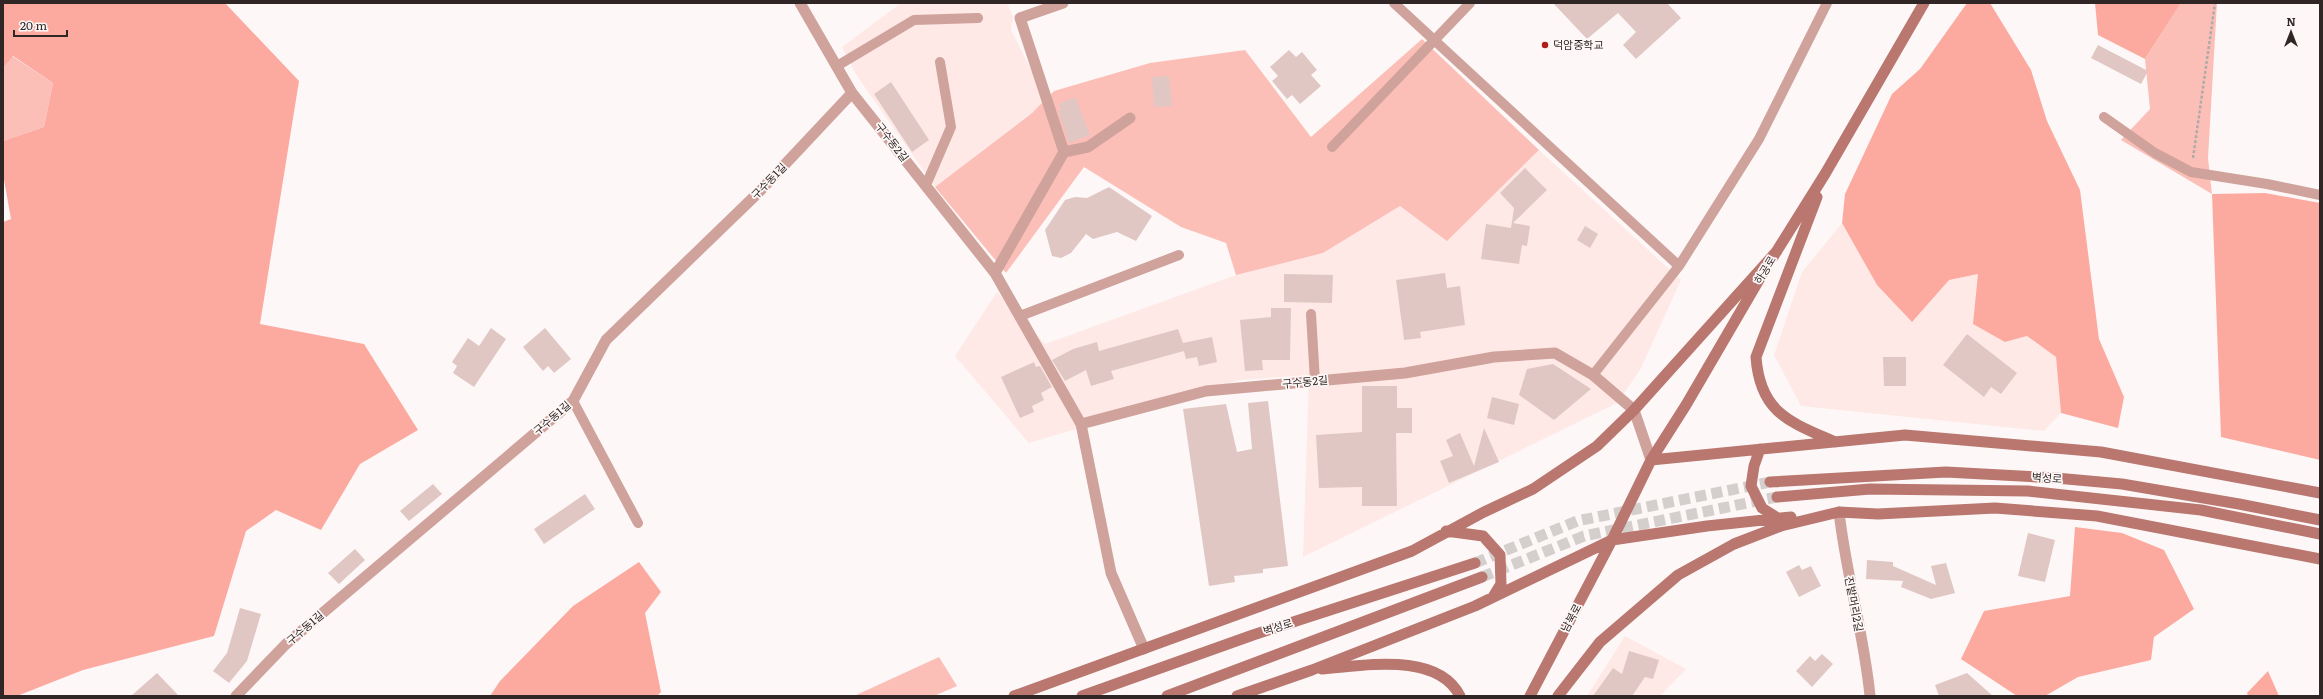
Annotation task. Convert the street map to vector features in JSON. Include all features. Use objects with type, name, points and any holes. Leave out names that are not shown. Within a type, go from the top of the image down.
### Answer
[{"type":"main road","name":"하공로","points":[[1612,540],[1651,460],[1686,405],[1777,251],[1826,174],[1924,3]]},
{"type":"main road","points":[[1826,174],[1756,357],[1757,373],[1767,400],[1780,414],[1799,426],[1836,442]]},
{"type":"main road","points":[[1014,696],[1412,551],[1446,531],[1533,490],[1597,446],[1634,410],[1777,251]]},
{"type":"main road","points":[[1651,460],[1905,435],[2101,452],[2320,493]]},
{"type":"main road","points":[[1760,449],[1754,466],[1751,486],[1762,508],[1779,519]]},
{"type":"main road","name":"벽성로","points":[[1770,482],[1946,472],[2056,478],[2130,486],[2239,504],[2320,520]]},
{"type":"main road","name":"벽성로","points":[[1777,497],[1870,489],[2028,491],[2201,510],[2320,534]]},
{"type":"main road","points":[[1237,696],[1312,670],[1492,597],[1612,540],[1707,526],[1839,512],[1885,513],[1996,508],[2097,516],[2320,559]]},
{"type":"main road","points":[[1558,696],[1600,642],[1678,575],[1734,544],[1782,526],[1839,512]]},
{"type":"main road","points":[[1446,531],[1483,536],[1500,555],[1501,584],[1492,597]]},
{"type":"main road","name":"남북로","points":[[1530,696],[1612,540]]},
{"type":"main road","name":"벽성로","points":[[1082,696],[1253,635],[1475,563]]},
{"type":"main road","points":[[1167,696],[1482,577]]},
{"type":"main road","points":[[1312,670],[1410,664],[1437,673],[1457,690],[1460,696]]},
{"type":"street","name":"구수동2길","points":[[800,3],[852,93],[995,273],[1081,424],[1206,391],[1405,373],[1494,357],[1555,353],[1593,375],[1634,410]]},
{"type":"street","points":[[995,273],[1064,152],[1020,18],[1063,3]]},
{"type":"street","name":"구수동1길","points":[[236,696],[286,644],[573,400],[606,340],[760,191],[852,93]]},
{"type":"street","points":[[1064,152],[1088,147],[1130,118]]},
{"type":"street","points":[[1634,410],[1651,460]]},
{"type":"street","points":[[1081,424],[1111,573],[1144,648]]},
{"type":"street","name":"진밭머리2길","points":[[1839,512],[1844,557],[1868,672],[1870,696]]},
{"type":"lane","points":[[1394,3],[1679,266]]},
{"type":"lane","points":[[1332,147],[1470,3]]},
{"type":"lane","points":[[1593,375],[1679,266],[1759,139],[1827,3]]},
{"type":"lane","points":[[837,66],[914,20],[978,18]]},
{"type":"lane","points":[[926,185],[951,127],[940,62]]},
{"type":"lane","points":[[2104,117],[2155,153],[2191,172],[2267,184],[2320,195]]},
{"type":"lane","points":[[1020,316],[1179,255]]},
{"type":"lane","points":[[1311,314],[1315,381]]},
{"type":"lane","points":[[573,400],[638,523]]},
{"type":"path","points":[[2191,172],[2215,3]]},
{"type":"shaded area","points":[[3,3],[225,3],[299,81],[260,324],[364,344],[418,430],[360,464],[321,530],[276,510],[246,531],[214,636],[83,670],[17,696],[3,696],[3,222],[11,219],[3,174],[3,141],[44,127],[53,83],[13,56],[3,68]]},
{"type":"shaded area","points":[[901,3],[1007,3],[1013,17],[1011,30],[1047,101],[935,187],[857,76],[842,47]]},
{"type":"shaded area","points":[[1967,3],[1990,3],[2031,70],[2047,121],[2080,190],[2099,339],[2124,397],[2118,428],[2061,413],[2056,357],[2027,336],[2005,342],[1973,324],[1978,274],[1949,280],[1912,322],[1877,285],[1842,223],[1845,194],[1892,94],[1920,69]]},
{"type":"shaded area","points":[[2095,3],[2181,3],[2145,59],[2098,35]]},
{"type":"shaded area","points":[[2181,3],[2217,3],[2208,158],[2212,194],[2121,140],[2150,109],[2145,59]]},
{"type":"shaded area","points":[[1422,39],[1539,150],[1447,241],[1400,206],[1323,253],[1236,275],[1226,243],[1181,227],[1084,167],[1006,273],[935,187],[1032,113],[1054,91],[1150,63],[1245,50],[1311,137]]},
{"type":"shaded area","points":[[12,56],[53,83],[44,127],[3,141],[3,68]]},
{"type":"shaded area","points":[[1539,150],[1681,280],[1640,370],[1617,403],[1303,557],[1309,375],[1240,380],[1029,443],[955,356],[997,292],[1045,344],[1236,275],[1323,253],[1400,206],[1447,240]]},
{"type":"shaded area","points":[[2265,193],[2320,203],[2320,460],[2221,437],[2212,194]]},
{"type":"shaded area","points":[[1842,223],[1877,285],[1949,280],[1978,274],[2005,342],[2027,336],[2056,357],[2061,413],[2044,431],[1801,406],[1774,355],[1802,272]]},
{"type":"shaded area","points":[[2075,527],[2122,533],[2164,550],[2194,609],[2154,637],[2151,660],[2078,677],[2045,696],[2017,696],[1961,659],[1984,611],[2070,596]]},
{"type":"shaded area","points":[[639,562],[661,592],[645,613],[661,692],[657,696],[490,696],[500,681],[573,606]]},
{"type":"shaded area","points":[[1625,636],[1686,669],[1660,696],[1587,696]]},
{"type":"shaded area","points":[[939,657],[957,686],[934,696],[854,696]]},
{"type":"shaded area","points":[[2268,671],[2279,696],[2248,696],[2247,693]]},
{"type":"building","points":[[1553,3],[1667,3],[1681,18],[1636,59],[1623,45],[1636,32],[1618,13],[1587,39]]},
{"type":"building","points":[[2098,45],[2148,71],[2141,84],[2091,58]]},
{"type":"building","points":[[1289,50],[1296,57],[1302,52],[1317,70],[1311,75],[1321,86],[1300,104],[1292,95],[1287,99],[1272,81],[1278,76],[1270,67]]},
{"type":"building","points":[[1169,76],[1172,106],[1154,107],[1152,77]]},
{"type":"building","points":[[891,82],[929,140],[912,152],[874,94]]},
{"type":"building","points":[[1075,97],[1090,135],[1069,143],[1058,111],[1061,110],[1059,104]]},
{"type":"building","points":[[1525,168],[1547,190],[1513,223],[1530,226],[1527,246],[1522,245],[1519,264],[1481,259],[1486,224],[1511,228],[1514,208],[1500,193]]},
{"type":"building","points":[[1109,187],[1152,216],[1136,241],[1117,232],[1093,239],[1086,234],[1071,253],[1061,258],[1052,256],[1045,230],[1065,200],[1075,197],[1087,198]]},
{"type":"building","points":[[1585,226],[1598,234],[1590,248],[1577,240]]},
{"type":"building","points":[[1445,273],[1447,288],[1460,286],[1465,325],[1420,332],[1421,338],[1404,340],[1396,280]]},
{"type":"building","points":[[1284,274],[1333,275],[1332,303],[1284,302]]},
{"type":"building","points":[[1271,308],[1291,308],[1290,360],[1262,360],[1263,370],[1245,371],[1240,320],[1271,317]]},
{"type":"building","points":[[491,328],[506,339],[474,387],[453,373],[457,366],[452,362],[468,338],[479,346]]},
{"type":"building","points":[[545,328],[571,359],[554,373],[548,366],[543,371],[523,347]]},
{"type":"building","points":[[1178,329],[1183,343],[1212,337],[1217,362],[1199,366],[1197,357],[1186,359],[1184,351],[1111,371],[1114,379],[1091,386],[1086,370],[1065,381],[1052,360],[1073,349],[1097,342],[1099,351]]},
{"type":"building","points":[[1967,334],[2017,373],[2001,394],[1991,387],[1984,397],[1943,365]]},
{"type":"building","points":[[1883,357],[1906,357],[1906,386],[1884,386]]},
{"type":"building","points":[[1034,362],[1036,367],[1040,366],[1052,387],[1041,393],[1044,400],[1032,406],[1034,412],[1020,418],[1001,377]]},
{"type":"building","points":[[1553,364],[1591,389],[1554,420],[1519,395],[1527,369]]},
{"type":"building","points":[[1362,386],[1397,386],[1397,408],[1412,408],[1412,433],[1396,433],[1397,506],[1362,506],[1362,487],[1319,488],[1316,435],[1362,432]]},
{"type":"building","points":[[1492,397],[1519,404],[1514,425],[1487,418]]},
{"type":"building","points":[[1268,401],[1288,566],[1263,569],[1263,573],[1234,576],[1235,582],[1209,586],[1183,409],[1226,404],[1237,452],[1252,449],[1248,403]]},
{"type":"building","points":[[1484,428],[1499,462],[1449,483],[1440,461],[1453,456],[1446,440],[1460,433],[1474,466]]},
{"type":"building","points":[[433,484],[442,494],[409,521],[400,511]]},
{"type":"building","points":[[585,494],[595,509],[544,544],[534,529]]},
{"type":"building","points":[[2028,533],[2055,540],[2045,582],[2018,576]]},
{"type":"building","points":[[355,549],[365,560],[339,584],[328,573]]},
{"type":"building","points":[[1867,560],[1893,562],[1893,566],[1936,585],[1931,566],[1946,563],[1955,593],[1931,599],[1901,587],[1903,581],[1866,579]]},
{"type":"building","points":[[1799,565],[1802,570],[1811,566],[1821,586],[1799,597],[1786,572]]},
{"type":"building","points":[[240,608],[261,614],[247,661],[229,683],[213,671],[227,653]]},
{"type":"building","points":[[1629,651],[1659,660],[1653,679],[1645,677],[1632,696],[1593,696],[1613,668],[1622,674]]},
{"type":"building","points":[[1822,654],[1833,664],[1812,687],[1796,671],[1810,656],[1815,661]]},
{"type":"building","points":[[157,673],[179,696],[131,696]]},
{"type":"building","points":[[1967,673],[1993,696],[1939,696],[1935,685]]},
{"type":"tunnel","points":[[1475,563],[1577,521],[1770,482]]},
{"type":"tunnel","points":[[1482,577],[1584,536],[1777,497]]},
{"type":"place","name":"덕암중학교","points":[[1545,45]]}]
